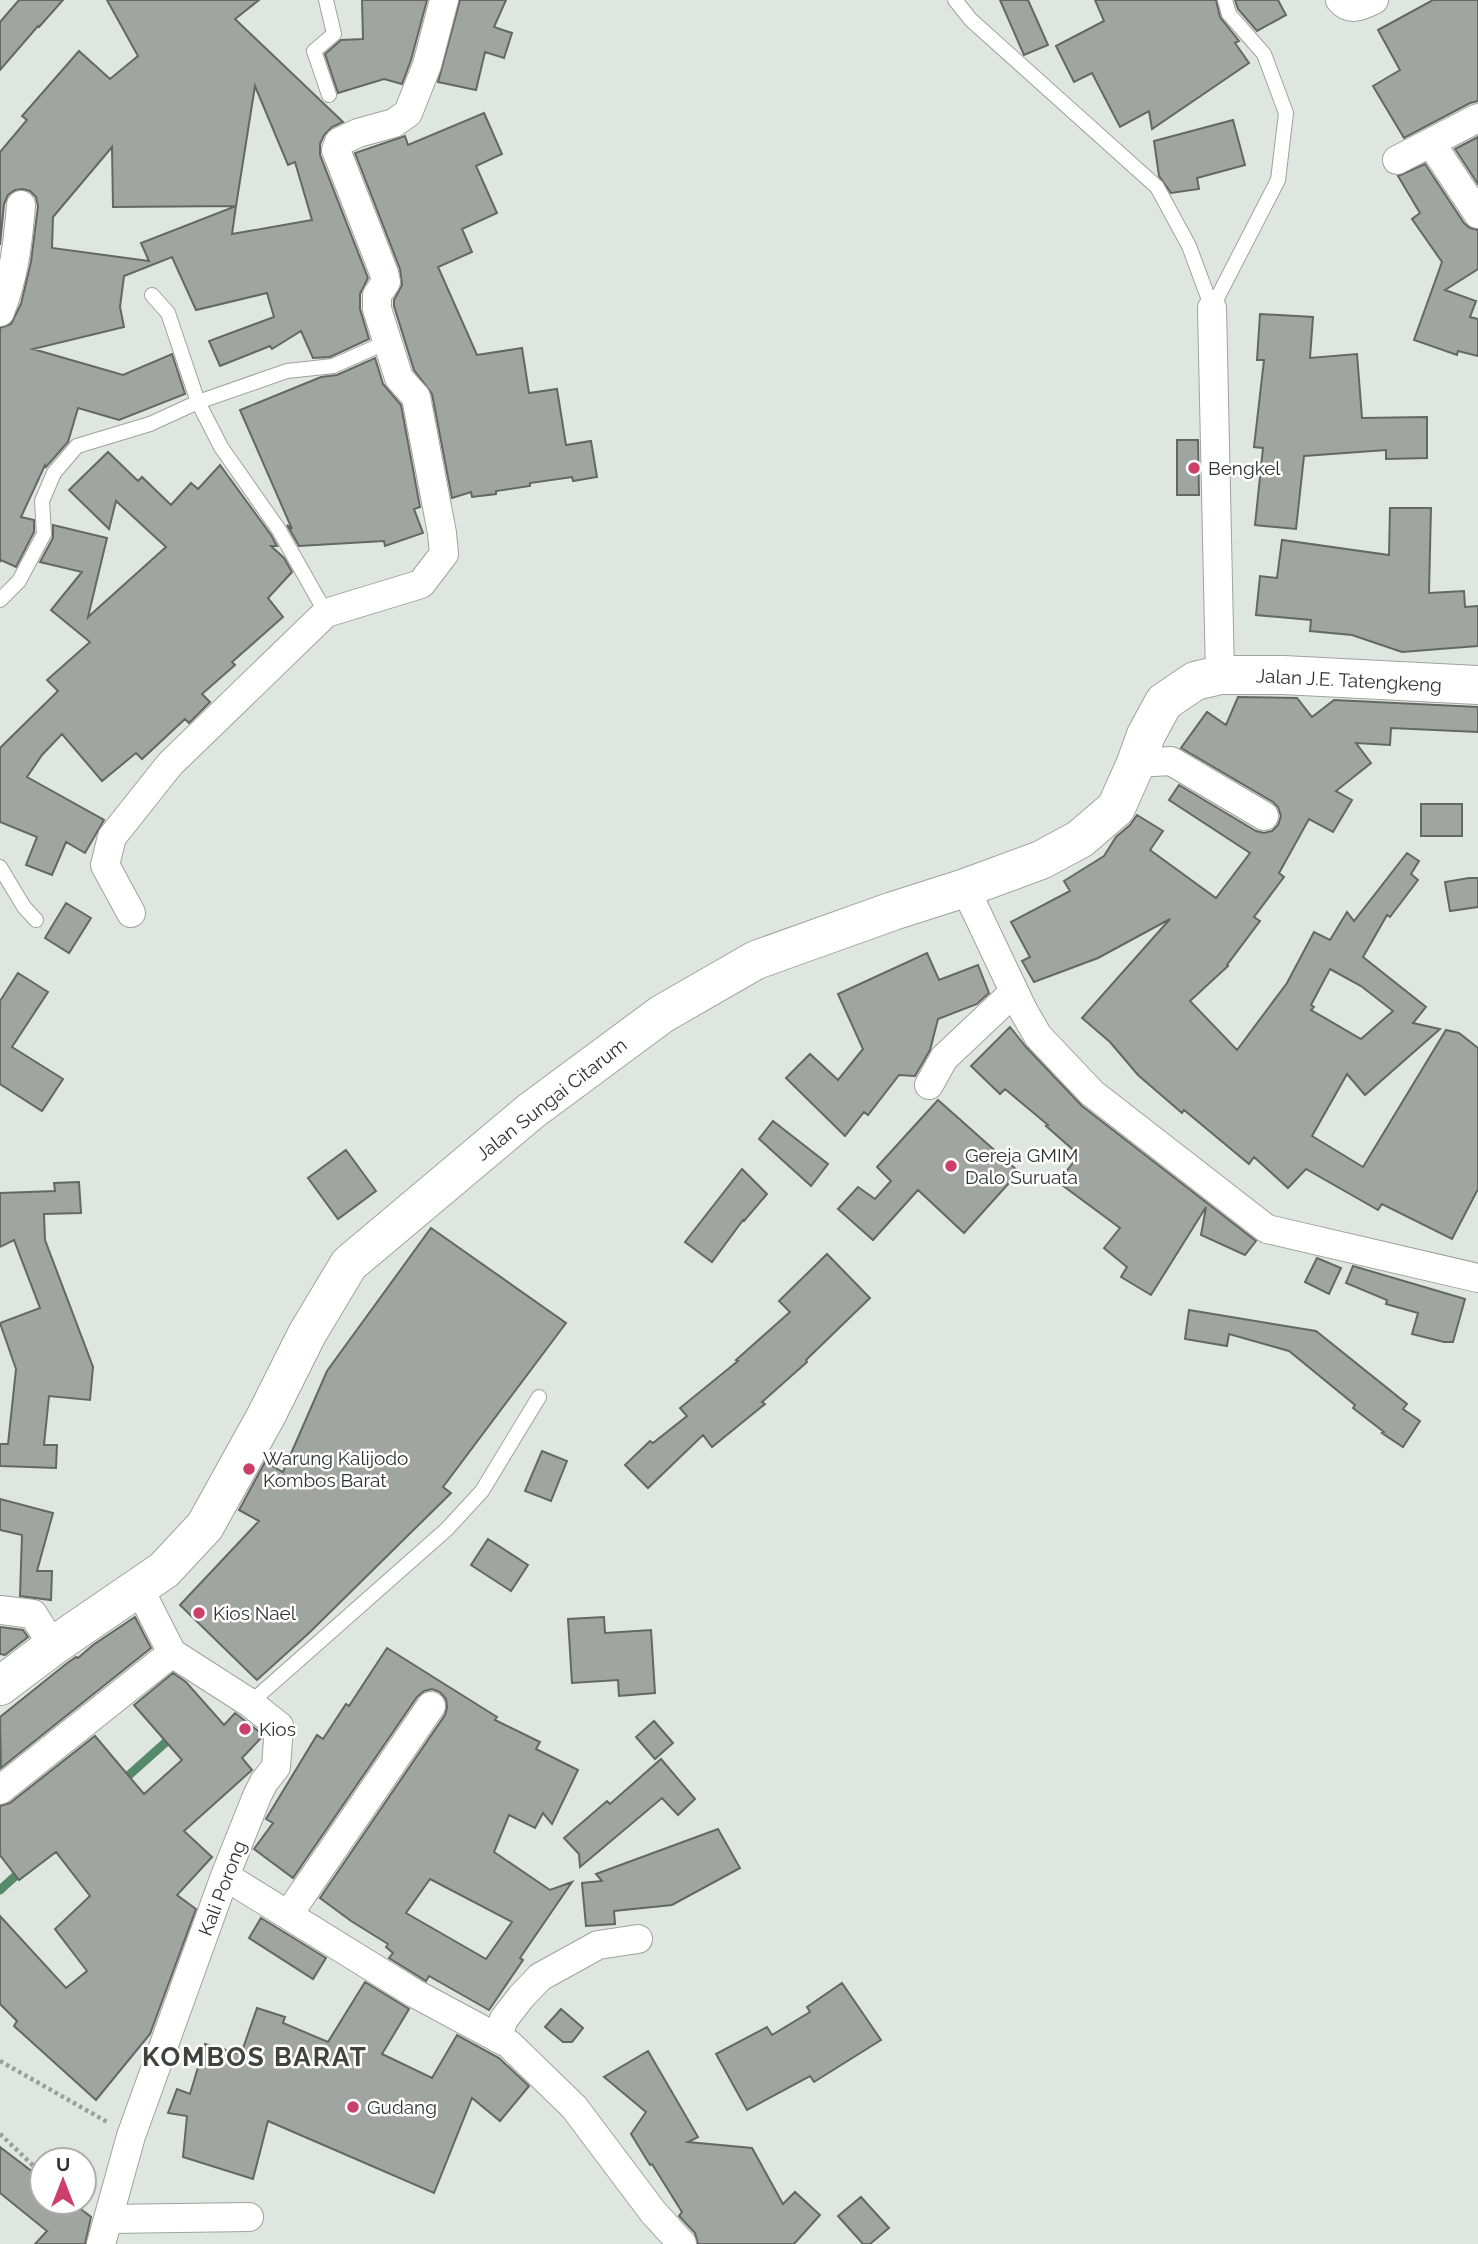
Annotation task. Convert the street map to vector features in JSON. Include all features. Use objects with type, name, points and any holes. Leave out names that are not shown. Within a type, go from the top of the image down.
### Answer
[{"type":"street","points":[[131,913],[105,865],[112,837],[170,764],[326,613],[421,584],[444,554],[416,397],[399,379],[377,309],[377,295],[386,282],[384,273],[336,150],[339,142],[358,133],[394,123],[408,113],[427,65],[444,0]]},
{"type":"street","points":[[1339,0],[1346,7],[1352,8],[1374,0]]},
{"type":"street","points":[[1397,160],[1478,118]]},
{"type":"street","points":[[1431,143],[1478,214]]},
{"type":"street","points":[[0,312],[8,291],[18,244],[21,205]]},
{"type":"street","points":[[1212,308],[1220,675]]},
{"type":"street","name":"Jalan J.E. Tatengkeng","points":[[1220,675],[1283,675],[1478,685]]},
{"type":"street","name":"Jalan Sungai Citarum","points":[[0,1686],[164,1570],[205,1526],[266,1416],[307,1334],[349,1264],[531,1111],[662,1014],[757,960],[1041,860],[1080,839],[1116,808],[1146,735],[1164,702],[1195,681],[1220,675]]},
{"type":"street","points":[[1136,763],[1171,761],[1264,816]]},
{"type":"street","points":[[965,888],[1038,1036],[1092,1093],[1267,1229],[1478,1278]]},
{"type":"street","points":[[929,1085],[944,1058],[1014,992]]},
{"type":"street","points":[[0,1790],[172,1653],[139,1588]]},
{"type":"street","points":[[0,1610],[33,1614],[53,1646]]},
{"type":"street","name":"Kali Porong","points":[[105,2232],[131,2136],[225,1876],[260,1789],[276,1767],[278,1754],[279,1726],[250,1703],[172,1653]]},
{"type":"street","points":[[288,1915],[430,1706]]},
{"type":"street","points":[[225,1876],[414,1993],[509,2044],[573,2107],[653,2212],[682,2244]]},
{"type":"street","points":[[497,2038],[504,2019],[540,1977],[598,1945],[638,1939]]},
{"type":"street","points":[[105,2232],[249,2217]]},
{"type":"lane","points":[[327,0],[334,34],[314,51],[329,95]]},
{"type":"lane","points":[[955,0],[971,20],[1157,187],[1189,246],[1212,308]]},
{"type":"lane","points":[[1212,308],[1278,180],[1286,113],[1264,54],[1229,14],[1225,0]]},
{"type":"lane","points":[[152,296],[168,313],[198,402],[221,447],[279,530],[326,613]]},
{"type":"lane","points":[[0,600],[19,581],[44,534],[42,501],[54,472],[77,446],[150,424],[198,402],[287,372],[332,366],[387,342]]},
{"type":"lane","points":[[0,867],[24,907],[36,920]]},
{"type":"lane","points":[[250,1703],[447,1529],[482,1491],[539,1397]]},
{"type":"path","points":[[0,2061],[131,2136]]},
{"type":"path","points":[[0,2134],[28,2161]]},
{"type":"building","points":[[19,0],[63,0],[0,70],[0,22]]},
{"type":"building","points":[[107,0],[259,0],[235,19],[343,122],[324,135],[320,144],[320,155],[368,278],[360,294],[360,309],[369,339],[330,357],[313,358],[301,331],[272,349],[270,346],[220,366],[209,341],[274,317],[267,293],[196,310],[172,257],[124,276],[120,307],[124,327],[33,349],[123,375],[172,354],[185,394],[119,420],[78,408],[68,442],[46,467],[45,465],[21,517],[34,520],[34,532],[16,567],[1,560],[0,562],[0,328],[11,324],[21,304],[31,262],[38,206],[36,197],[30,191],[15,190],[8,195],[4,204],[0,245],[0,152],[27,120],[22,116],[79,51],[110,79],[138,56]],"holes":[[[255,86],[288,165],[295,162],[312,220],[232,234]],[[112,147],[113,207],[236,206],[141,243],[149,261],[52,248],[53,217]]]},
{"type":"building","points":[[362,0],[427,0],[402,84],[384,79],[338,93],[325,54],[341,40],[363,39]]},
{"type":"building","points":[[460,0],[506,0],[494,27],[512,33],[504,58],[485,52],[476,90],[438,82]]},
{"type":"building","points":[[1000,0],[1028,0],[1048,45],[1024,55]]},
{"type":"building","points":[[1095,0],[1216,0],[1220,17],[1239,41],[1235,43],[1249,63],[1152,129],[1149,111],[1120,127],[1092,73],[1074,82],[1056,46],[1104,21]]},
{"type":"building","points":[[1235,0],[1278,0],[1286,15],[1257,31],[1238,9]]},
{"type":"building","points":[[1433,0],[1478,0],[1478,101],[1404,138],[1373,86],[1400,70],[1378,30]]},
{"type":"building","points":[[484,113],[502,154],[476,166],[497,213],[462,229],[472,252],[438,267],[477,355],[522,348],[529,393],[557,389],[566,445],[591,441],[597,477],[573,481],[572,477],[530,483],[530,486],[496,491],[496,494],[472,497],[471,492],[452,498],[432,394],[414,370],[394,306],[394,300],[402,285],[400,269],[355,153],[405,136],[408,145]]},
{"type":"building","points":[[1233,120],[1245,165],[1197,178],[1199,189],[1171,193],[1159,176],[1154,141]]},
{"type":"building","points":[[1478,137],[1478,184],[1455,149]]},
{"type":"building","points":[[1425,164],[1464,223],[1478,230],[1478,269],[1445,290],[1476,301],[1470,317],[1478,319],[1478,356],[1458,351],[1457,355],[1414,340],[1442,262],[1412,219],[1420,213],[1398,176]]},
{"type":"building","points":[[1260,314],[1313,317],[1310,358],[1357,354],[1362,418],[1427,417],[1427,458],[1386,459],[1386,450],[1304,456],[1296,529],[1255,525],[1263,448],[1254,447],[1264,360],[1257,360]]},
{"type":"building","points":[[375,358],[383,384],[401,405],[420,507],[414,509],[423,533],[385,546],[384,541],[299,546],[287,525],[292,529],[240,410],[321,377],[337,375]]},
{"type":"building","name":"Bengkel","points":[[1177,440],[1198,440],[1199,495],[1177,495]]},
{"type":"building","points":[[108,452],[138,481],[142,477],[171,505],[191,483],[198,489],[220,465],[271,535],[277,546],[271,546],[284,558],[292,572],[268,598],[283,617],[232,662],[235,665],[202,694],[210,702],[189,723],[185,719],[142,759],[136,753],[102,781],[62,734],[42,755],[27,777],[104,820],[85,853],[66,842],[52,875],[26,865],[37,837],[0,822],[0,748],[58,691],[47,680],[90,642],[51,610],[82,572],[40,562],[53,538],[53,525],[107,538],[88,617],[166,547],[116,501],[109,529],[69,490]]},
{"type":"building","points":[[1390,508],[1431,508],[1429,593],[1464,591],[1465,607],[1478,606],[1478,646],[1402,652],[1352,635],[1310,631],[1311,620],[1256,615],[1260,576],[1277,578],[1282,540],[1389,555]]},
{"type":"building","points":[[1238,697],[1297,698],[1312,717],[1334,700],[1478,707],[1478,732],[1391,728],[1390,745],[1356,743],[1371,763],[1336,791],[1352,800],[1333,832],[1309,819],[1279,873],[1284,877],[1254,917],[1260,921],[1228,966],[1190,1001],[1237,1050],[1287,983],[1314,932],[1330,940],[1347,912],[1354,921],[1407,853],[1419,861],[1411,874],[1418,880],[1390,917],[1387,915],[1363,957],[1426,1007],[1413,1023],[1440,1029],[1365,1095],[1347,1074],[1312,1136],[1363,1167],[1446,1030],[1459,1033],[1478,1048],[1478,1189],[1452,1239],[1382,1204],[1378,1210],[1306,1169],[1288,1188],[1254,1157],[1249,1164],[1184,1110],[1182,1113],[1138,1075],[1110,1042],[1082,1018],[1170,919],[1098,958],[1034,982],[1022,961],[1030,957],[1011,922],[1070,891],[1064,881],[1104,856],[1116,837],[1137,815],[1163,831],[1150,850],[1216,898],[1250,853],[1169,800],[1179,785],[1256,831],[1272,831],[1281,816],[1273,802],[1181,748],[1207,712],[1226,725]],"holes":[[[1330,969],[1361,986],[1393,1011],[1361,1039],[1311,1010],[1314,1007],[1311,1005]]]},
{"type":"building","points":[[1421,804],[1462,804],[1462,836],[1421,836]]},
{"type":"building","points":[[1478,878],[1478,907],[1450,911],[1445,882]]},
{"type":"building","points":[[66,903],[91,918],[69,953],[45,938]]},
{"type":"building","points":[[927,953],[939,980],[978,965],[989,993],[977,1004],[938,1019],[930,1050],[915,1076],[899,1075],[868,1115],[864,1112],[845,1136],[786,1078],[810,1054],[838,1080],[863,1049],[838,994]]},
{"type":"building","points":[[18,973],[48,992],[12,1047],[63,1079],[42,1111],[0,1084],[0,1001]]},
{"type":"building","points":[[1010,1027],[1082,1106],[1256,1241],[1245,1255],[1201,1235],[1206,1207],[1151,1295],[1121,1277],[1127,1267],[1104,1248],[1120,1228],[1058,1182],[1079,1155],[1005,1089],[1000,1094],[971,1066]]},
{"type":"building","name":"Gereja GMIM Dalo Suruata","points":[[938,1100],[1019,1172],[964,1233],[918,1190],[873,1240],[838,1209],[858,1187],[875,1199],[891,1181],[877,1167]]},
{"type":"building","points":[[773,1121],[828,1164],[811,1186],[759,1139]]},
{"type":"building","points":[[346,1150],[376,1191],[338,1219],[308,1178]]},
{"type":"building","points":[[742,1169],[767,1194],[743,1220],[712,1262],[685,1242]]},
{"type":"building","points":[[79,1182],[81,1213],[44,1214],[45,1240],[93,1367],[90,1400],[49,1396],[44,1445],[57,1445],[56,1468],[0,1466],[0,1444],[8,1444],[16,1369],[0,1323],[40,1308],[14,1240],[0,1247],[0,1193],[55,1191],[54,1183]]},
{"type":"building","points":[[431,1228],[566,1323],[443,1487],[451,1493],[309,1633],[257,1680],[180,1605],[259,1521],[239,1510],[265,1462],[283,1472],[327,1371]]},
{"type":"building","points":[[827,1254],[870,1298],[806,1360],[807,1362],[762,1402],[765,1404],[712,1447],[703,1435],[648,1488],[625,1465],[650,1441],[653,1443],[687,1416],[680,1408],[738,1361],[736,1360],[790,1312],[779,1301]]},
{"type":"building","points":[[1317,1258],[1341,1268],[1329,1294],[1305,1282]]},
{"type":"building","points":[[1353,1266],[1465,1299],[1453,1342],[1412,1334],[1418,1313],[1386,1304],[1387,1300],[1346,1283]]},
{"type":"building","points":[[1189,1310],[1316,1331],[1407,1404],[1403,1409],[1420,1421],[1403,1447],[1382,1433],[1384,1432],[1353,1408],[1355,1405],[1289,1351],[1229,1334],[1227,1346],[1185,1339]]},
{"type":"building","points":[[542,1451],[567,1461],[551,1501],[525,1491]]},
{"type":"building","points":[[0,1499],[53,1513],[37,1571],[52,1571],[51,1600],[20,1596],[22,1535],[0,1530]]},
{"type":"building","points":[[488,1539],[528,1565],[511,1591],[471,1565]]},
{"type":"building","points":[[135,1617],[151,1648],[1,1768],[0,1717],[66,1664]]},
{"type":"building","points":[[604,1617],[605,1633],[651,1630],[655,1693],[619,1696],[618,1680],[572,1683],[568,1619]]},
{"type":"building","points":[[0,1627],[23,1630],[28,1637],[5,1655],[0,1654]]},
{"type":"building","points":[[387,1648],[497,1717],[495,1720],[540,1742],[536,1749],[578,1770],[552,1824],[543,1813],[535,1828],[509,1815],[494,1852],[550,1890],[572,1882],[520,1958],[523,1960],[489,2010],[429,1976],[426,1981],[389,1958],[393,1953],[386,1947],[388,1944],[320,1898],[445,1715],[446,1699],[440,1692],[432,1689],[417,1697],[293,1878],[254,1849],[273,1823],[266,1819],[317,1735],[323,1739],[346,1704],[349,1706]],"holes":[[[430,1879],[512,1922],[486,1959],[406,1913]]]},
{"type":"building","points":[[173,1673],[186,1682],[224,1725],[235,1713],[262,1734],[242,1758],[252,1770],[184,1831],[212,1857],[177,1895],[196,1909],[150,2034],[96,2100],[14,2026],[17,2021],[0,2004],[0,1916],[66,1988],[87,1971],[55,1929],[90,1896],[56,1852],[19,1880],[0,1855],[0,1806],[10,1803],[95,1736],[144,1794],[182,1760],[134,1705]]},
{"type":"building","points":[[654,1721],[673,1743],[655,1759],[636,1737]]},
{"type":"building","points":[[661,1759],[695,1799],[678,1815],[662,1798],[580,1867],[579,1854],[564,1838],[607,1801],[610,1804]]},
{"type":"building","points":[[718,1829],[740,1868],[672,1905],[614,1911],[615,1924],[586,1926],[582,1883],[602,1881],[596,1874]]},
{"type":"building","points":[[261,1918],[326,1958],[313,1979],[249,1938]]},
{"type":"building","points":[[365,1982],[409,2009],[382,2054],[432,2078],[457,2035],[499,2058],[529,2086],[500,2121],[472,2098],[434,2193],[268,2121],[253,2179],[183,2157],[187,2116],[168,2113],[177,2089],[190,2094],[205,2044],[241,2054],[257,2008],[285,2017],[283,2023],[328,2042]]},
{"type":"building","points":[[842,1983],[881,2040],[814,2082],[810,2076],[747,2110],[716,2054],[767,2027],[772,2035],[810,2012],[807,2007]]},
{"type":"building","points":[[561,2009],[583,2028],[572,2042],[563,2042],[545,2027]]},
{"type":"building","points":[[648,2051],[698,2137],[688,2142],[752,2148],[783,2204],[795,2192],[820,2215],[794,2244],[698,2244],[695,2233],[679,2216],[682,2212],[631,2134],[646,2112],[604,2077]]},
{"type":"building","points":[[0,2147],[28,2168],[28,2216],[0,2193]]},
{"type":"building","points":[[861,2197],[889,2228],[870,2244],[863,2244],[838,2216]]},
{"type":"building","points":[[28,2216],[91,2217],[85,2244],[35,2244],[47,2231]]},
{"type":"waterway","points":[[120,1783],[175,1734]]},
{"type":"waterway","points":[[0,1890],[23,1869]]},
{"type":"place","name":"Bengkel","points":[[1194,468]]},
{"type":"place","name":"Gereja GMIM Dalo Suruata","points":[[951,1166]]},
{"type":"place","name":"Warung Kalijodo Kombos Barat","points":[[249,1469]]},
{"type":"place","name":"Kios Nael","points":[[199,1613]]},
{"type":"place","name":"Kios","points":[[245,1729]]},
{"type":"place","name":"Gudang","points":[[353,2107]]},
{"type":"district","name":"KOMBOS BARAT","points":[[255,2057]]}]
